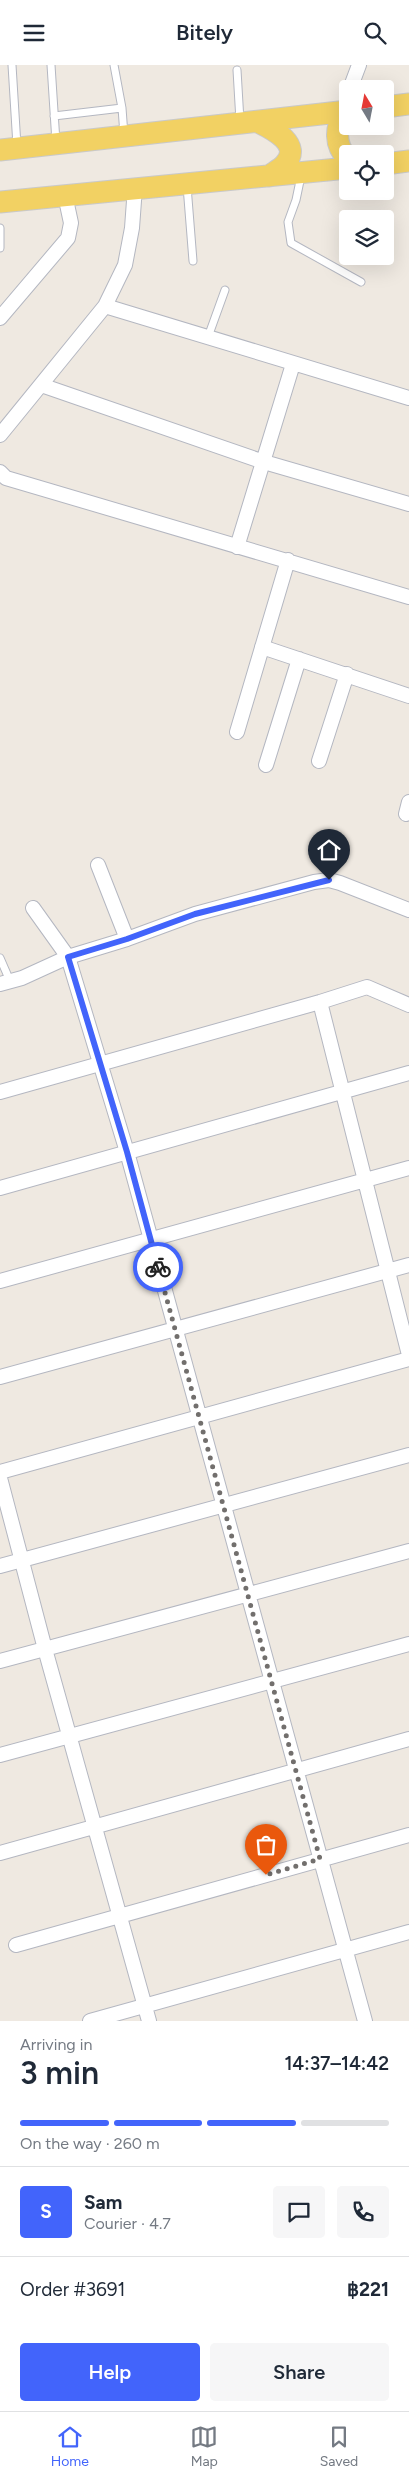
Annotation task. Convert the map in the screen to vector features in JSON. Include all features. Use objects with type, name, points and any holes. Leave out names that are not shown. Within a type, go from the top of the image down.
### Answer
[{"type":"main road","points":[[394,106],[409,104]]},
{"type":"main road","points":[[8,150],[249,123],[339,108]]},
{"type":"main road","points":[[249,123],[286,138],[290,155],[285,164],[269,175]]},
{"type":"main road","points":[[339,126],[337,141],[339,145]]},
{"type":"main road","points":[[394,163],[409,161]]},
{"type":"main road","points":[[0,202],[135,187],[339,169]]},
{"type":"street","points":[[353,80],[359,65]]},
{"type":"street","points":[[0,435],[105,305],[124,265],[132,228],[135,187]]},
{"type":"street","points":[[0,318],[68,238],[71,223],[65,195]]},
{"type":"street","points":[[105,305],[293,364],[408,394]]},
{"type":"street","points":[[237,547],[293,364]]},
{"type":"street","points":[[41,385],[264,462],[409,504]]},
{"type":"street","points":[[0,472],[6,478],[409,597]]},
{"type":"street","points":[[237,733],[288,560]]},
{"type":"street","points":[[262,647],[409,696]]},
{"type":"street","points":[[266,765],[299,659]]},
{"type":"street","points":[[319,761],[347,674]]},
{"type":"street","points":[[98,865],[127,939]]},
{"type":"street","points":[[5,982],[68,957],[127,939],[195,914],[329,880],[369,893],[409,911]]},
{"type":"street","points":[[33,908],[68,957],[127,1152],[198,1417],[365,2021]]},
{"type":"street","points":[[0,1092],[320,1003],[367,987],[409,1005]]},
{"type":"street","points":[[0,1472],[409,1357],[320,1003]]},
{"type":"street","points":[[0,1188],[409,1073]]},
{"type":"street","points":[[0,1281],[409,1168]]},
{"type":"street","points":[[0,1377],[409,1265]]},
{"type":"street","points":[[0,1566],[409,1455]]},
{"type":"street","points":[[0,1478],[69,1737],[149,2021]]},
{"type":"street","points":[[0,1661],[409,1551]]},
{"type":"street","points":[[0,1755],[409,1644]]},
{"type":"street","points":[[0,1853],[409,1739]]},
{"type":"street","points":[[16,1945],[409,1835]]},
{"type":"street","points":[[90,2021],[409,1932]]},
{"type":"lane","points":[[8,150],[12,65]]},
{"type":"lane","points":[[51,65],[56,145]]},
{"type":"lane","points":[[114,65],[122,108],[124,138]]},
{"type":"lane","points":[[237,69],[249,123]]},
{"type":"lane","points":[[54,116],[122,108]]},
{"type":"lane","points":[[301,173],[296,200],[288,222],[291,243],[362,283]]},
{"type":"lane","points":[[187,183],[193,261]]},
{"type":"lane","points":[[0,228],[0,248]]},
{"type":"lane","points":[[208,337],[225,290]]},
{"type":"lane","points":[[0,958],[5,982]]},
{"type":"way so far","points":[[158,1267],[320,1859],[266,1875]]},
{"type":"route","points":[[158,1267],[127,1152],[68,957],[127,939],[195,914],[288,891],[314,882],[329,880]]}]
